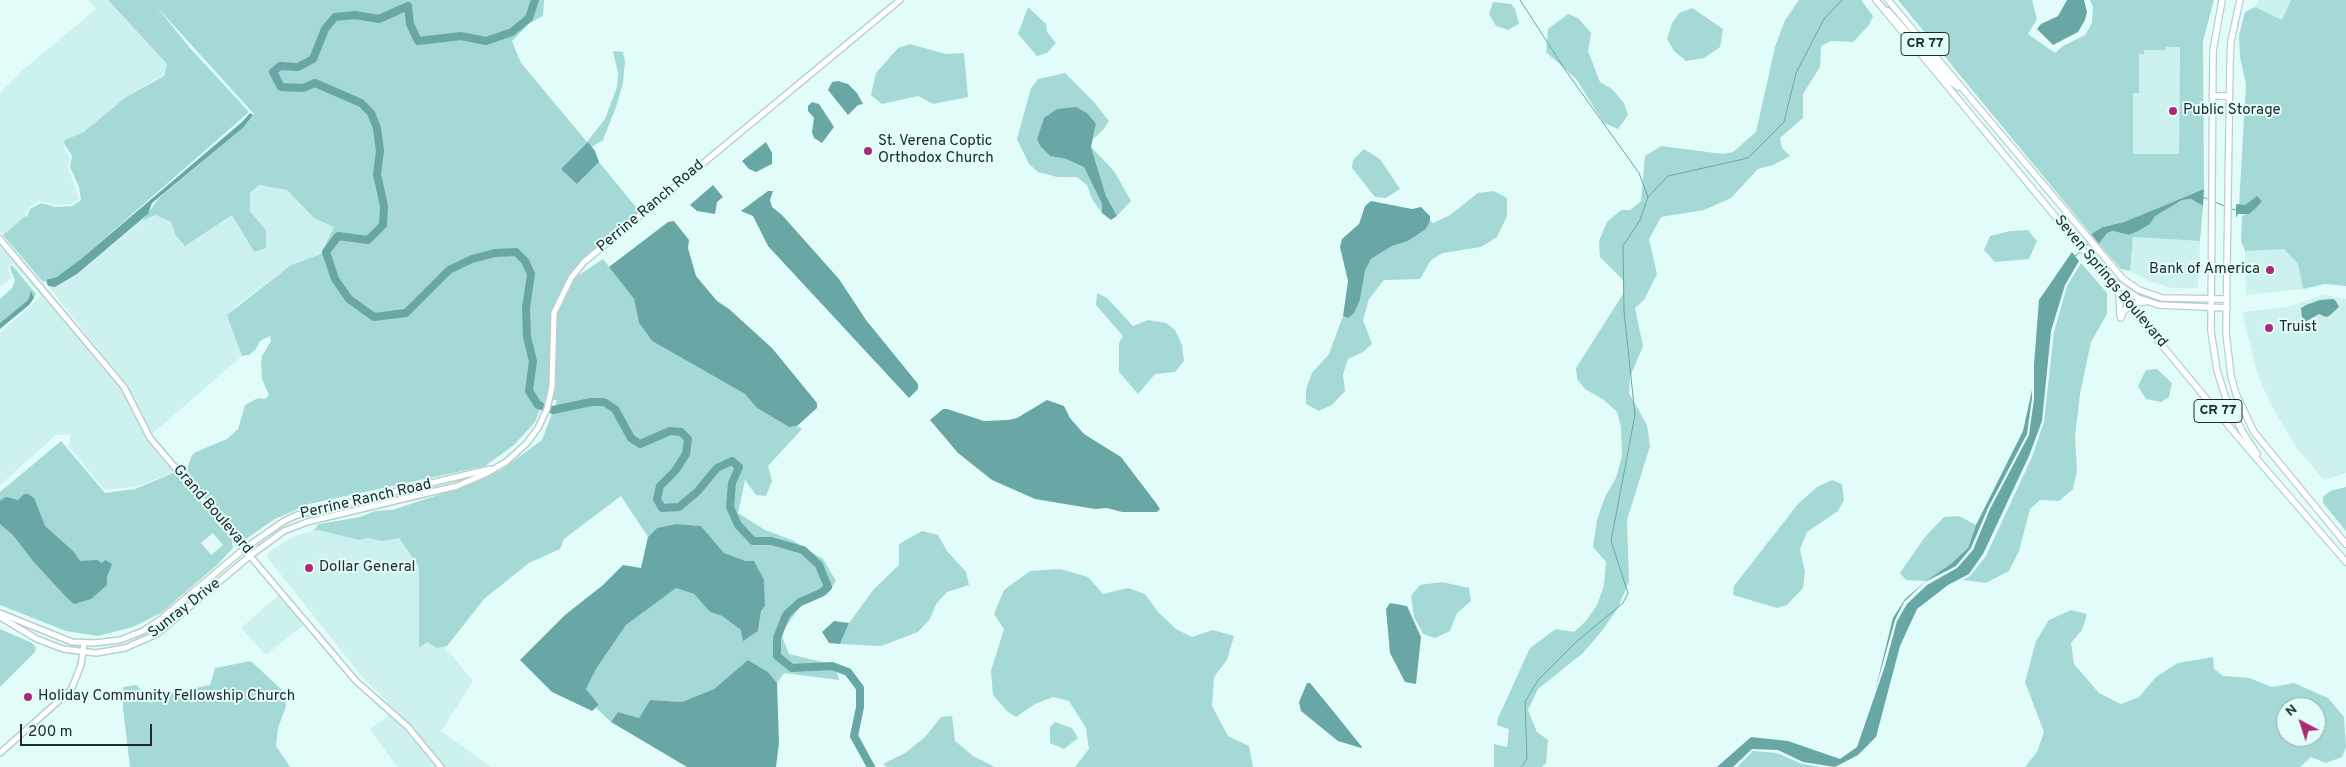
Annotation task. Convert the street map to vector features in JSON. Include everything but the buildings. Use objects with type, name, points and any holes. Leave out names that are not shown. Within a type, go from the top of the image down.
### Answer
[{"type":"main road","name":"Seven Springs Boulevard","points":[[1876,0],[2094,261],[2129,306],[2346,562]]},
{"type":"main road","name":"Seven Springs Boulevard","points":[[1888,0],[2101,255],[2128,283],[2151,295],[2173,299],[2210,299]]},
{"type":"main road","points":[[2222,0],[2213,51],[2210,309],[2214,359],[2222,388],[2232,413],[2259,456],[2318,529]]},
{"type":"main road","points":[[2228,299],[2231,41],[2240,0]]},
{"type":"main road","points":[[1883,9],[1894,15],[1951,82],[1962,89]]},
{"type":"main road","points":[[2212,96],[2229,96]]},
{"type":"main road","points":[[2105,275],[2132,294],[2149,302]]},
{"type":"main road","points":[[2118,292],[2120,318],[2129,306],[2139,302],[2176,307],[2227,308]]},
{"type":"main road","name":"CR 77","points":[[2210,299],[2228,299],[2226,332],[2231,376],[2244,413],[2264,446],[2346,544]]},
{"type":"street","name":"Perrine Ranch Road","points":[[251,555],[284,531],[297,526],[456,486],[485,474],[516,454],[542,420],[550,398],[554,313],[571,278],[580,267],[900,0]]},
{"type":"street","name":"Grand Boulevard","points":[[0,239],[124,387],[150,438],[356,681],[408,727],[442,767]]},
{"type":"street","name":"Perrine Ranch Road","points":[[245,548],[268,530],[297,515],[468,476],[495,468]]},
{"type":"street","name":"Sunray Drive","points":[[0,613],[72,642],[120,640],[143,631],[160,619],[245,548]]},
{"type":"street","name":"Sunray Drive","points":[[0,617],[47,644],[83,652],[113,652],[140,643],[157,634],[251,555]]},
{"type":"street","points":[[0,753],[71,690],[78,678],[84,643]]},
{"type":"shaded area","points":[[88,0],[108,0],[167,64],[163,76],[151,82],[84,132],[65,140],[64,149],[70,157],[68,167],[79,199],[71,204],[56,205],[39,201],[29,207],[25,216],[3,235],[0,232],[0,93],[24,69],[96,9]]},
{"type":"shaded area","points":[[108,0],[544,0],[543,16],[530,23],[512,41],[521,63],[587,142],[605,119],[617,87],[618,73],[613,51],[623,52],[625,62],[623,83],[616,107],[603,140],[592,147],[588,142],[577,184],[599,162],[640,212],[583,260],[569,276],[552,312],[549,386],[546,401],[543,402],[535,422],[514,445],[485,466],[309,504],[275,519],[243,541],[178,468],[180,466],[186,472],[192,455],[227,439],[238,429],[245,405],[258,398],[265,399],[269,395],[262,379],[261,364],[262,356],[271,341],[270,336],[260,341],[256,349],[249,355],[242,356],[227,315],[291,265],[321,254],[334,227],[314,218],[287,190],[259,185],[250,193],[250,211],[266,230],[266,248],[254,252],[232,215],[185,246],[176,236],[171,222],[155,215],[142,221],[159,198],[245,126],[254,114],[156,6],[190,48],[249,112],[81,259],[60,276],[43,282],[3,235],[25,216],[27,217],[30,209],[41,203],[56,207],[72,206],[81,200],[79,187],[70,167],[72,156],[64,143],[65,140],[84,132],[125,98],[164,76],[167,64]]},
{"type":"shaded area","points":[[1799,0],[1861,0],[1873,16],[1869,25],[1853,42],[1831,41],[1821,46],[1820,67],[1803,94],[1803,118],[1780,138],[1782,148],[1790,156],[1773,165],[1758,169],[1731,198],[1704,210],[1661,217],[1649,239],[1657,274],[1644,300],[1635,308],[1643,346],[1630,377],[1629,393],[1647,425],[1650,446],[1627,520],[1629,581],[1618,608],[1601,632],[1583,653],[1538,689],[1528,710],[1537,732],[1548,740],[1546,763],[1542,767],[1494,767],[1494,744],[1507,747],[1509,729],[1497,725],[1498,718],[1530,648],[1556,629],[1574,632],[1586,621],[1597,605],[1604,585],[1606,562],[1593,547],[1597,520],[1605,497],[1616,478],[1622,456],[1621,427],[1617,412],[1604,400],[1585,389],[1577,379],[1576,368],[1623,294],[1623,280],[1600,257],[1599,241],[1607,222],[1621,210],[1630,210],[1641,201],[1645,156],[1661,146],[1723,154],[1733,152],[1756,132],[1775,47],[1785,20]]},
{"type":"shaded area","points":[[1898,0],[2032,0],[2037,19],[2028,34],[2055,53],[2063,46],[2085,35],[2092,23],[2093,7],[2090,0],[2214,0],[2203,41],[2204,189],[2124,222],[2103,227],[2091,234]],"holes":[[[2166,47],[2180,47],[2179,154],[2133,154],[2133,93],[2139,93],[2139,54],[2144,54],[2144,50],[2165,50]]]},
{"type":"shaded area","points":[[2067,0],[2084,0],[2087,12],[2085,20],[2078,32],[2053,45],[2037,29],[2041,24],[2058,16]]},
{"type":"shaded area","points":[[2258,0],[2291,0],[2282,20],[2255,7]]},
{"type":"shaded area","points":[[2291,0],[2346,0],[2346,286],[2325,284],[2303,289],[2298,264],[2284,249],[2245,251],[2241,241],[2242,216],[2256,208],[2253,199],[2245,205],[2239,206],[2246,84],[2240,57],[2239,35],[2245,12],[2255,7],[2282,20]]},
{"type":"shaded area","points":[[1493,2],[1511,4],[1515,9],[1519,24],[1508,30],[1496,26],[1489,14]]},
{"type":"shaded area","points":[[1028,7],[1046,24],[1047,32],[1056,43],[1047,53],[1037,56],[1018,34]]},
{"type":"shaded area","points":[[1692,8],[1723,29],[1720,47],[1704,58],[1686,61],[1674,51],[1667,39],[1672,23],[1679,13]]},
{"type":"shaded area","points":[[1568,14],[1578,18],[1591,33],[1588,51],[1600,82],[1612,89],[1624,103],[1628,115],[1618,129],[1604,123],[1576,79],[1546,52],[1548,29]]},
{"type":"shaded area","points":[[910,44],[946,54],[964,53],[968,97],[933,104],[918,96],[882,104],[871,95],[876,73],[898,48]]},
{"type":"shaded area","points":[[2165,47],[2180,47],[2179,154],[2133,154],[2133,93],[2139,92],[2139,54],[2144,50],[2165,50]]},
{"type":"shaded area","points":[[1065,73],[1093,101],[1109,121],[1093,139],[1096,124],[1057,109],[1044,119],[1037,139],[1040,146],[1050,156],[1066,159],[1084,167],[1102,204],[1102,213],[1092,199],[1087,185],[1077,177],[1057,177],[1038,172],[1029,164],[1017,139],[1031,88],[1038,79]]},
{"type":"shaded area","points":[[838,81],[848,84],[857,93],[863,104],[858,105],[848,115],[828,90],[832,82]]},
{"type":"shaded area","points":[[812,102],[819,104],[834,127],[822,143],[814,138],[812,132],[814,118],[808,111],[808,106]]},
{"type":"shaded area","points":[[1076,107],[1087,113],[1096,124],[1091,147],[1106,196],[1117,216],[1111,220],[1102,213],[1102,204],[1084,167],[1066,159],[1050,156],[1040,146],[1037,139],[1044,118],[1057,109]]},
{"type":"shaded area","points":[[250,113],[253,115],[244,127],[152,203],[148,214],[77,274],[55,287],[48,286],[46,280],[57,277],[81,259],[242,122]]},
{"type":"shaded area","points":[[588,142],[595,151],[599,162],[577,184],[561,169]]},
{"type":"shaded area","points":[[766,142],[772,153],[772,164],[756,172],[749,169],[742,161]]},
{"type":"shaded area","points":[[1091,147],[1114,171],[1131,201],[1117,216],[1106,196]]},
{"type":"shaded area","points":[[1364,149],[1380,159],[1400,189],[1386,198],[1375,197],[1352,168],[1353,160]]},
{"type":"shaded area","points":[[259,185],[287,190],[314,218],[335,227],[321,254],[291,265],[235,307],[242,356],[152,434],[180,466],[178,468],[151,437],[126,385],[49,287],[55,287],[77,274],[142,221],[155,215],[171,223],[176,236],[185,246],[232,215],[254,252],[266,230],[250,211],[250,193]]},
{"type":"shaded area","points":[[713,185],[723,197],[717,202],[715,214],[697,211],[690,205]]},
{"type":"shaded area","points":[[2204,189],[2203,206],[2191,199],[2182,200],[2155,216],[2150,224],[2138,231],[2129,235],[2113,231],[2107,233],[2099,244],[2091,234],[2103,227],[2124,222]]},
{"type":"shaded area","points":[[768,191],[773,191],[770,200],[772,207],[782,215],[839,279],[866,320],[918,384],[918,389],[909,398],[768,246],[753,216],[741,211]]},
{"type":"shaded area","points":[[1494,191],[1507,198],[1507,216],[1497,237],[1481,247],[1443,253],[1431,260],[1420,279],[1384,280],[1369,299],[1363,320],[1372,344],[1363,352],[1348,359],[1343,375],[1345,391],[1332,405],[1319,411],[1306,404],[1306,389],[1312,373],[1329,354],[1343,316],[1348,318],[1360,300],[1365,271],[1371,259],[1392,246],[1408,241],[1426,229],[1430,221],[1433,223],[1450,215],[1478,193]]},
{"type":"shaded area","points":[[2257,196],[2262,201],[2256,208],[2249,214],[2238,214],[2236,218],[2236,204],[2245,205]]},
{"type":"shaded area","points":[[2191,199],[2203,206],[2200,241],[2133,237],[2130,271],[2121,269],[2099,244],[2107,233],[2113,231],[2129,235],[2150,224],[2154,216],[2182,200]]},
{"type":"shaded area","points":[[1371,201],[1412,209],[1421,207],[1430,216],[1430,221],[1426,229],[1408,241],[1392,246],[1371,259],[1365,271],[1360,300],[1354,313],[1348,318],[1343,316],[1348,281],[1340,247],[1342,239],[1359,224],[1365,206]]},
{"type":"shaded area","points":[[674,221],[689,240],[688,248],[696,276],[717,301],[729,309],[772,348],[817,403],[817,408],[797,426],[789,427],[757,408],[745,394],[652,341],[639,323],[634,299],[609,267],[668,222]]},
{"type":"shaded area","points":[[2028,230],[2037,241],[2029,259],[1995,262],[1984,250],[1990,236],[2010,231]]},
{"type":"shaded area","points":[[2133,237],[2200,241],[2198,288],[2172,288],[2149,281],[2130,271]]},
{"type":"shaded area","points":[[0,243],[123,388],[139,425],[148,439],[176,472],[174,474],[135,487],[105,490],[68,446],[71,434],[56,435],[0,485],[0,333],[41,296],[14,264],[11,264],[8,268],[12,278],[0,286]]},
{"type":"shaded area","points":[[2284,249],[2298,264],[2303,289],[2246,295],[2245,251]]},
{"type":"shaded area","points":[[2072,252],[2079,261],[2065,285],[2051,331],[2042,421],[2029,456],[1983,554],[1969,574],[1948,585],[1917,609],[1900,646],[1876,737],[1858,755],[1835,767],[1803,762],[1778,750],[1752,749],[1733,767],[1717,767],[1751,737],[1788,741],[1840,759],[1857,747],[1885,666],[1897,621],[1907,604],[1927,585],[1957,568],[1973,550],[1990,509],[2029,435],[2034,399],[2034,365],[2039,300]]},
{"type":"shaded area","points":[[603,259],[634,299],[639,323],[652,341],[745,394],[757,408],[789,427],[797,426],[802,429],[768,466],[772,481],[766,496],[756,495],[745,480],[738,513],[765,530],[792,540],[823,559],[836,581],[827,595],[800,606],[781,634],[789,654],[835,665],[839,680],[784,673],[777,683],[768,672],[748,660],[714,689],[682,702],[650,700],[639,718],[618,712],[611,722],[596,708],[599,705],[586,689],[596,669],[626,625],[657,601],[676,588],[694,594],[710,612],[722,616],[741,630],[758,631],[761,611],[765,606],[764,580],[746,561],[724,553],[701,526],[676,524],[657,528],[648,537],[621,496],[564,539],[560,549],[529,563],[484,599],[447,646],[437,648],[427,642],[419,648],[419,567],[399,538],[382,541],[368,538],[359,540],[318,530],[313,531],[319,524],[360,517],[375,511],[392,510],[460,488],[501,470],[542,440],[557,400],[552,400],[556,314],[573,279],[585,265],[579,275]]},
{"type":"shaded area","points":[[2081,263],[2107,293],[2107,314],[2091,342],[2080,394],[2075,437],[2077,471],[2073,489],[2059,501],[2040,500],[2030,509],[2019,551],[2009,571],[1986,583],[1963,580],[1970,576],[1986,556],[2032,457],[2044,422],[2054,332],[2067,286]]},
{"type":"shaded area","points":[[12,265],[36,294],[34,298],[31,292],[28,300],[0,323],[0,299],[12,288],[15,280],[10,268]]},
{"type":"shaded area","points":[[31,291],[34,298],[29,305],[0,329],[0,323],[28,300]]},
{"type":"shaded area","points":[[1097,293],[1107,298],[1133,326],[1148,320],[1166,323],[1175,330],[1182,345],[1184,361],[1175,372],[1155,374],[1138,394],[1119,372],[1119,343],[1123,336],[1096,305]]},
{"type":"shaded area","points":[[2324,295],[2346,299],[2346,473],[2324,480],[2298,450],[2270,403],[2257,372],[2242,312],[2287,307]]},
{"type":"shaded area","points":[[2333,299],[2339,307],[2329,316],[2326,317],[2319,314],[2305,322],[2302,317],[2301,308],[2320,300]]},
{"type":"shaded area","points":[[2157,369],[2172,383],[2169,397],[2161,402],[2146,399],[2138,386],[2146,370]]},
{"type":"shaded area","points":[[2032,390],[2027,434],[1988,508],[1971,548],[1956,566],[1925,582],[1904,602],[1895,620],[1875,691],[1893,618],[1905,599],[1926,581],[1951,564],[1968,548],[1976,525],[2023,431]]},
{"type":"shaded area","points":[[1047,400],[1064,406],[1070,418],[1084,434],[1121,457],[1160,509],[1157,512],[1122,512],[1107,508],[1095,509],[1035,499],[992,480],[958,453],[930,420],[943,409],[947,409],[984,421],[1008,420],[1017,418]]},
{"type":"shaded area","points":[[61,441],[105,493],[135,489],[176,472],[221,525],[232,541],[233,548],[218,564],[161,613],[133,627],[98,636],[66,631],[0,605],[0,492]],"holes":[[[213,533],[223,545],[211,555],[201,543]]]},
{"type":"shaded area","points":[[1832,480],[1842,484],[1844,500],[1838,511],[1807,532],[1800,549],[1805,572],[1803,588],[1787,605],[1777,608],[1733,595],[1734,586],[1798,504],[1817,487]]},
{"type":"shaded area","points":[[2346,487],[2346,531],[2323,503],[2323,497],[2330,491]]},
{"type":"shaded area","points":[[24,494],[34,498],[45,526],[73,551],[80,561],[97,560],[102,563],[105,560],[112,564],[107,577],[107,585],[91,599],[74,604],[33,561],[13,535],[0,524],[0,501],[6,497],[18,500]]},
{"type":"shaded area","points":[[1959,516],[1976,525],[1968,548],[1952,564],[1926,581],[1906,580],[1900,573],[1925,537],[1944,517]]},
{"type":"shaded area","points":[[676,524],[701,526],[724,553],[746,561],[754,561],[764,580],[765,606],[761,611],[758,631],[743,641],[741,630],[722,616],[710,612],[694,594],[676,588],[626,625],[596,669],[586,689],[599,705],[592,711],[552,692],[520,660],[565,615],[603,585],[623,565],[641,568],[648,537],[657,528]]},
{"type":"shaded area","points":[[318,530],[359,540],[368,538],[382,541],[399,537],[411,553],[419,567],[420,648],[427,642],[437,648],[444,646],[473,681],[441,731],[491,767],[444,767],[413,733],[410,725],[362,677],[267,557],[270,551],[294,536]]},
{"type":"shaded area","points":[[922,531],[938,535],[947,551],[966,572],[969,585],[947,592],[936,604],[930,619],[918,632],[881,646],[840,644],[849,623],[874,589],[899,565],[899,544]]},
{"type":"shaded area","points":[[1060,569],[1088,577],[1103,594],[1128,588],[1145,594],[1158,612],[1176,629],[1192,637],[1213,630],[1234,636],[1227,660],[1214,677],[1212,706],[1228,736],[1249,746],[1253,767],[1075,767],[1089,749],[1086,728],[1069,701],[1053,697],[1035,704],[1016,717],[1008,712],[993,695],[991,671],[1004,629],[994,614],[1004,590],[1030,571]]},
{"type":"shaded area","points":[[1442,582],[1469,588],[1471,601],[1457,613],[1450,631],[1435,638],[1423,634],[1414,617],[1411,596],[1420,585]]},
{"type":"shaded area","points":[[280,594],[305,624],[266,655],[241,628]]},
{"type":"shaded area","points":[[1390,603],[1407,606],[1421,637],[1416,684],[1405,682],[1390,653],[1386,609]]},
{"type":"shaded area","points":[[2071,610],[2087,614],[2082,630],[2071,643],[2074,664],[2099,693],[2121,704],[2139,697],[2156,677],[2178,663],[2213,657],[2214,669],[2223,676],[2249,678],[2272,687],[2294,683],[2326,697],[2276,697],[2276,747],[2326,747],[2326,697],[2344,717],[2346,747],[2342,757],[2326,763],[2311,757],[2300,767],[2025,767],[2037,752],[2044,732],[2025,682],[2036,641],[2049,620]]},
{"type":"shaded area","points":[[834,621],[849,623],[840,644],[829,643],[822,632]]},
{"type":"shaded area","points":[[0,629],[32,643],[36,647],[35,652],[0,687]]},
{"type":"shaded area","points":[[748,660],[768,672],[777,683],[779,743],[776,767],[687,767],[611,722],[618,712],[639,718],[650,700],[682,702],[714,689]]},
{"type":"shaded area","points":[[251,661],[284,692],[286,706],[278,728],[276,746],[290,767],[130,767],[123,708],[123,687],[137,685],[150,703],[167,694],[210,685],[215,668]]},
{"type":"shaded area","points":[[1307,683],[1310,683],[1361,748],[1338,741],[1301,711],[1299,702]]},
{"type":"shaded area","points":[[390,714],[406,729],[439,767],[397,767],[370,729]]},
{"type":"shaded area","points":[[952,716],[955,741],[973,756],[995,767],[887,767],[883,764],[905,753],[925,737],[941,717]]},
{"type":"shaded area","points":[[1055,722],[1072,728],[1078,738],[1064,749],[1050,743],[1050,727]]},
{"type":"shaded area","points":[[1753,751],[1777,753],[1802,764],[1821,767],[1737,767]]},
{"type":"waterway","points":[[535,0],[529,18],[512,32],[486,41],[461,36],[418,41],[410,24],[408,6],[379,19],[355,15],[335,17],[325,29],[313,59],[298,67],[280,66],[273,72],[281,87],[303,88],[315,83],[361,103],[371,113],[377,128],[380,151],[377,174],[384,206],[383,225],[368,240],[338,236],[326,252],[335,279],[349,299],[374,317],[406,313],[449,270],[472,259],[495,253],[516,252],[525,261],[531,274],[526,308],[527,337],[533,361],[529,391],[538,405],[553,410],[591,402],[604,402],[615,409],[631,438],[640,444],[670,431],[681,432],[688,439],[686,454],[675,471],[660,486],[657,499],[662,508],[679,507],[697,492],[717,468],[732,461],[739,467],[732,483],[730,507],[738,525],[753,541],[771,541],[803,550],[819,565],[828,587],[821,593],[800,602],[786,615],[777,638],[777,656],[792,668],[832,666],[848,672],[860,688],[860,707],[854,736],[871,767]]},
{"type":"waterway","points":[[1520,0],[1566,71],[1639,173],[1648,197],[1640,220],[1623,246],[1624,311],[1635,415],[1611,541],[1628,593],[1623,603],[1576,642],[1538,680],[1525,702],[1527,759],[1521,767]]},
{"type":"waterway","points":[[1648,197],[1668,176],[1748,158],[1784,122],[1796,73],[1824,19],[1842,0]]},
{"type":"waterway","points":[[2203,197],[2207,199]]},
{"type":"waterway","points":[[2215,202],[2224,206]]},
{"type":"waterway","points":[[2232,209],[2236,210]]},
{"type":"waterway","points":[[2084,248],[2090,242]]},
{"type":"waterway","points":[[2075,256],[2081,251]]},
{"type":"place","name":"Public Storage","points":[[2173,111]]},
{"type":"place","name":"St. Verena Coptic Orthodox Church","points":[[868,151]]},
{"type":"place","name":"Bank of America","points":[[2270,270]]},
{"type":"place","name":"Truist","points":[[2269,328]]},
{"type":"place","name":"Dollar General","points":[[309,568]]},
{"type":"place","name":"Holiday Community Fellowship Church","points":[[28,697]]}]
